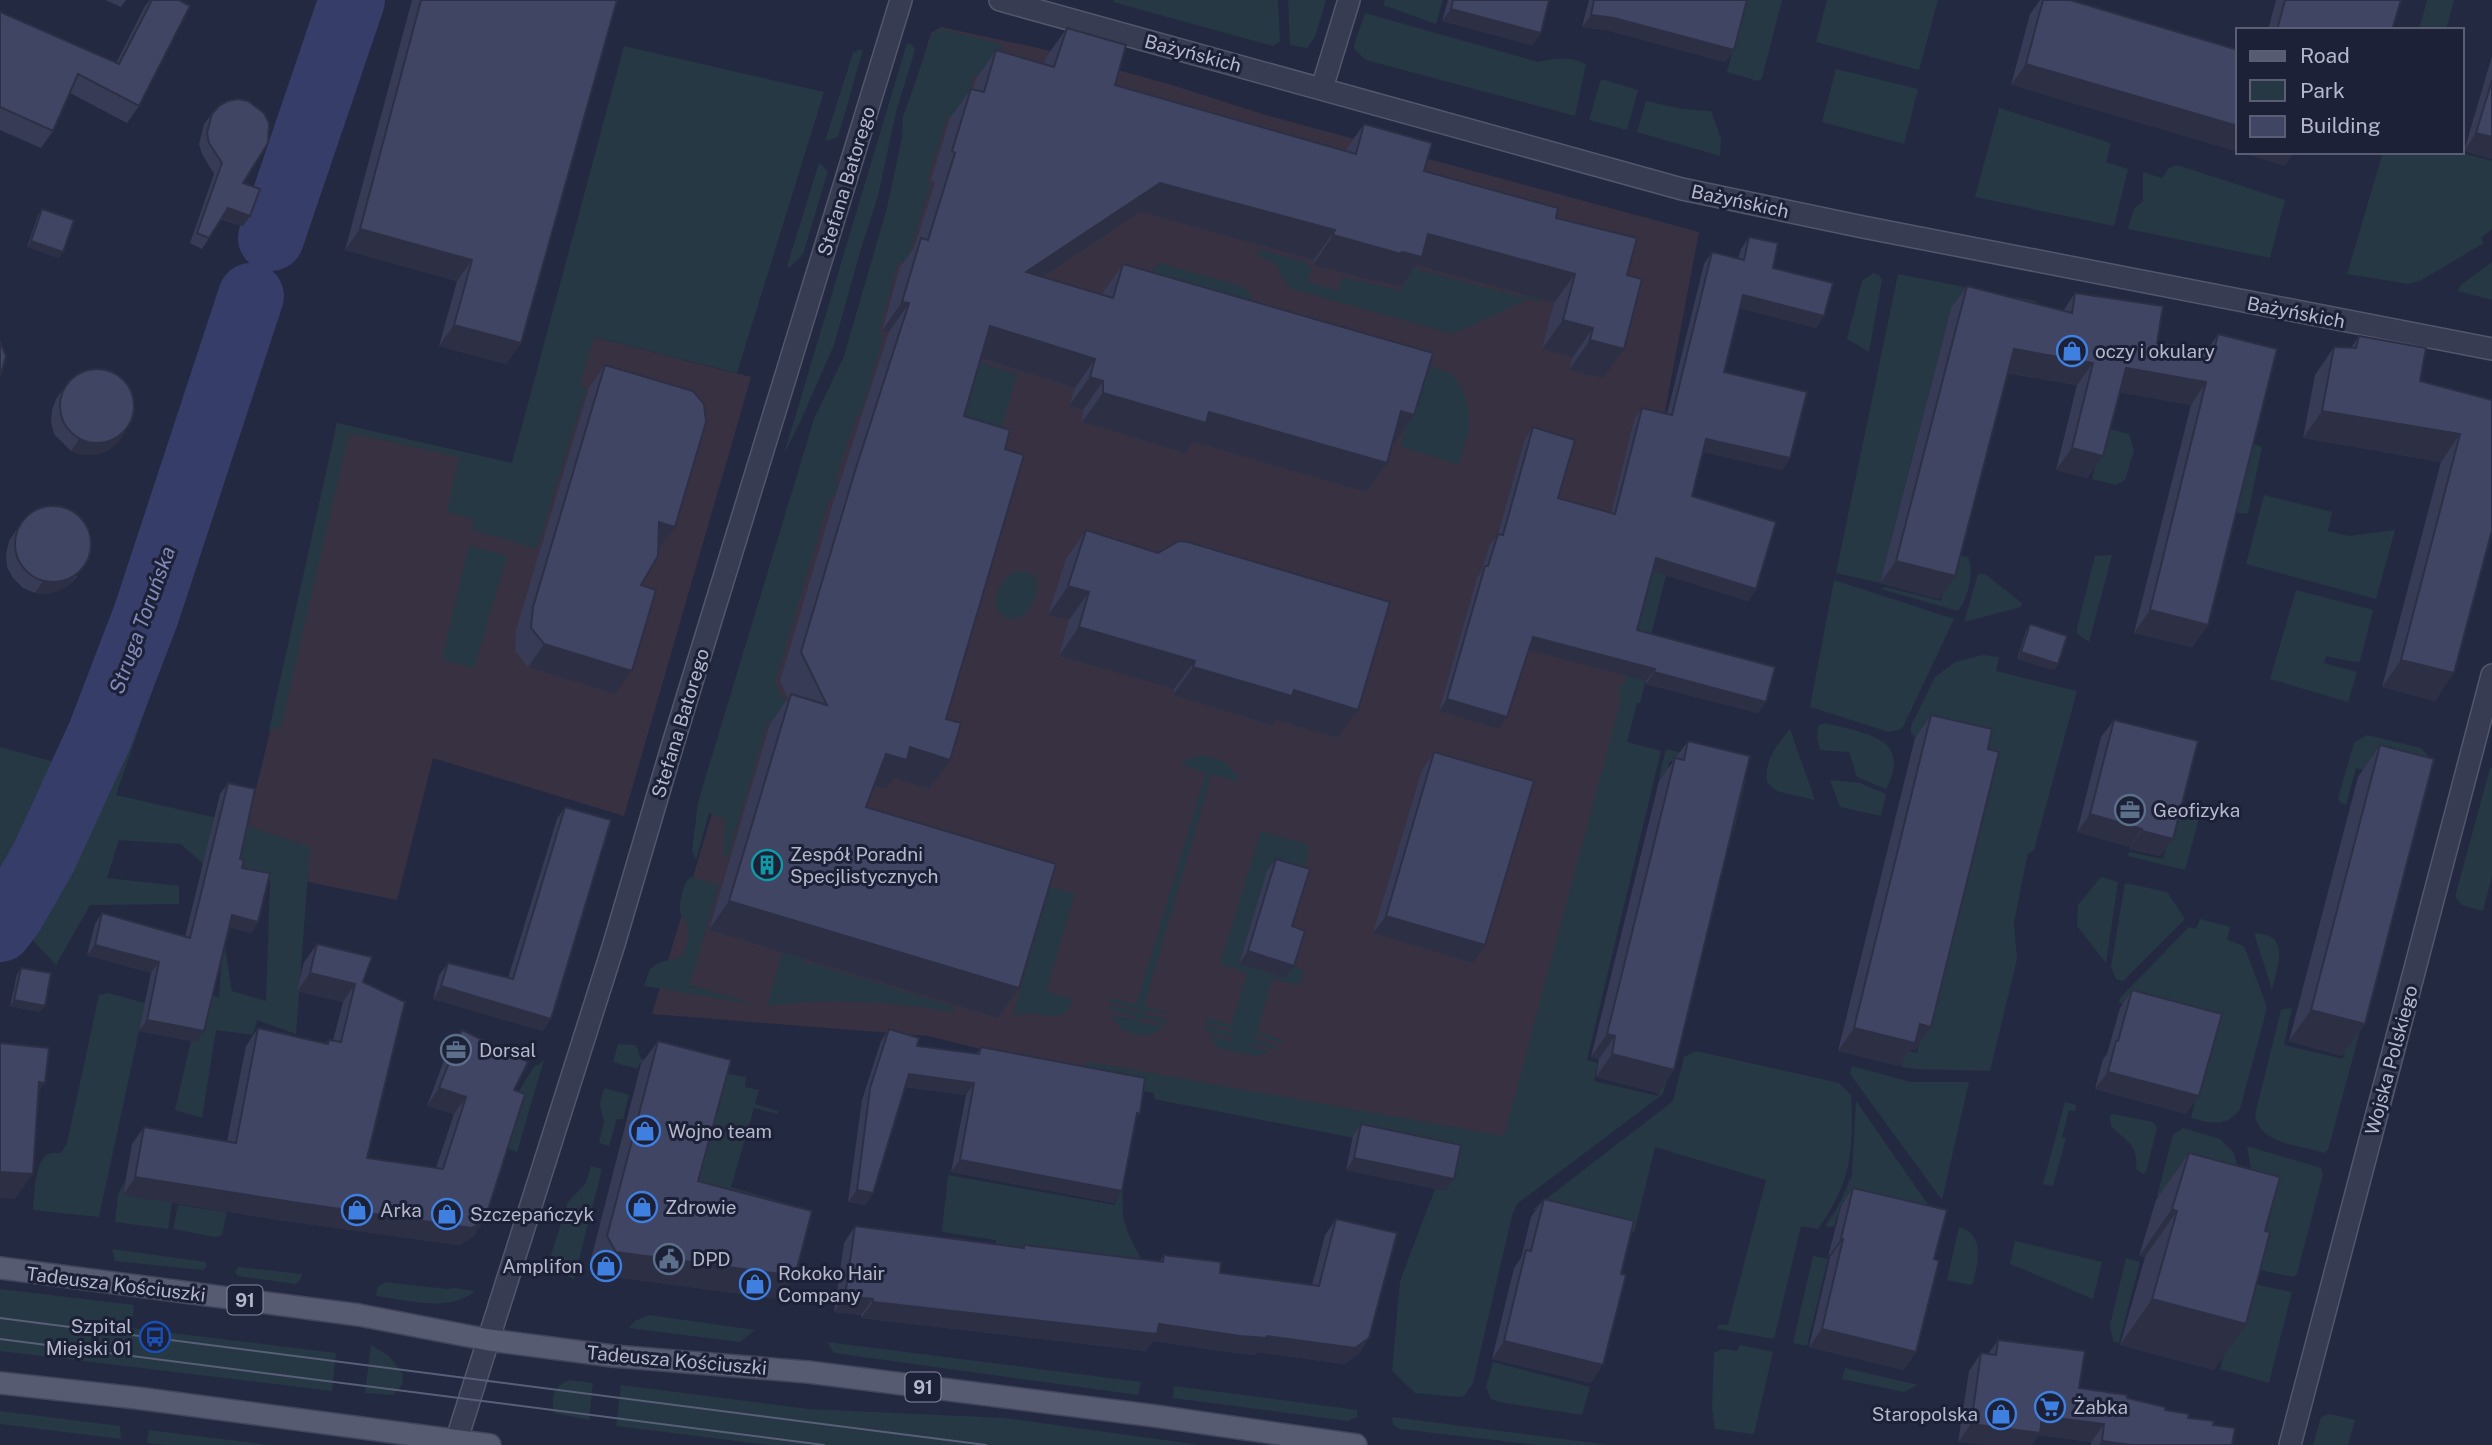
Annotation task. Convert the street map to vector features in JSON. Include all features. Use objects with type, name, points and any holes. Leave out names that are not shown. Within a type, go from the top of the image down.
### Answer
[{"type":"main road","name":"Tadeusza Kościuszki","points":[[0,1269],[359,1315],[489,1340],[613,1356],[808,1372],[1155,1416],[1356,1445]]},
{"type":"main road","points":[[0,1383],[490,1445]]},
{"type":"street","name":"Stefana Batorego","points":[[456,1442],[611,955],[680,720],[901,0]]},
{"type":"street","name":"Bażyńskich","points":[[1000,0],[1076,10],[1322,89],[1719,197],[2267,307],[2492,349]]},
{"type":"street","points":[[1322,89],[1349,0]]},
{"type":"street","name":"Wojska Polskiego","points":[[2290,1445],[2492,675]]},
{"type":"shaded area","points":[[941,27],[1038,48],[1172,85],[1262,114],[1699,232],[1647,506],[1681,515],[1515,1167],[1154,1099],[1154,1093],[929,1036],[652,1014],[908,159],[906,114],[931,33]]},
{"type":"shaded area","points":[[550,326],[751,377],[624,816],[433,758],[397,900],[318,884],[238,862],[268,740],[337,423],[512,464]]},
{"type":"green space","points":[[1278,0],[1280,41],[1273,46],[1113,2]]},
{"type":"green space","points":[[1288,0],[1326,0],[1315,37],[1307,48],[1290,45]]},
{"type":"green space","points":[[1385,0],[1443,0],[1436,24],[1383,5]]},
{"type":"green space","points":[[1745,0],[1782,0],[1762,78],[1758,81],[1727,72]]},
{"type":"green space","points":[[1827,0],[1938,0],[1919,70],[1816,42]]},
{"type":"green space","points":[[2427,0],[2454,0],[2447,28],[2420,28]]},
{"type":"green space","points":[[1365,13],[1538,62],[1563,58],[1586,64],[1575,116],[1366,60],[1355,50],[1354,45]]},
{"type":"green space","points":[[941,29],[998,43],[1003,47],[996,81],[974,74],[961,117],[948,115],[927,181],[931,183],[906,263],[898,262],[879,333],[884,335],[860,416],[857,416],[835,482],[845,487],[829,499],[775,683],[796,722],[795,726],[768,721],[728,856],[723,855],[725,819],[709,813],[696,860],[692,851],[698,802],[814,419],[844,356],[887,208],[902,138],[903,117],[932,34]]},
{"type":"green space","points":[[907,43],[915,50],[896,112],[878,196],[834,345],[784,454]]},
{"type":"green space","points":[[624,46],[824,92],[737,373],[594,337],[580,385],[586,388],[537,549],[472,530],[474,519],[447,512],[459,457],[349,433],[281,727],[269,730],[337,423],[512,463]]},
{"type":"green space","points":[[863,50],[838,137],[825,141],[853,53]]},
{"type":"green space","points":[[1836,69],[1918,89],[1904,144],[1822,122]]},
{"type":"green space","points":[[1601,79],[1638,90],[1627,130],[1589,120]]},
{"type":"green space","points":[[1646,101],[1683,109],[1711,111],[1721,139],[1720,156],[1637,132]]},
{"type":"green space","points":[[1999,108],[2111,143],[2106,162],[2128,169],[2114,226],[1975,197]]},
{"type":"green space","points":[[2382,154],[2464,154],[2492,161],[2492,229],[2481,238],[2484,243],[2420,281],[2408,284],[2347,274]]},
{"type":"green space","points":[[819,163],[828,171],[803,254],[790,267],[787,266]]},
{"type":"green space","points":[[2177,165],[2285,200],[2270,258],[2128,229],[2134,208],[2143,202],[2143,172],[2162,178],[2169,168]]},
{"type":"green space","points":[[1539,245],[1543,277],[1539,303],[1531,298],[1453,334],[1289,288],[1275,264],[1258,255],[1259,249],[1308,263],[1308,267],[1312,269],[1307,281],[1337,291],[1342,277],[1402,291],[1408,267],[1525,298]]},
{"type":"green space","points":[[2492,262],[2492,300],[2458,291],[2461,285]]},
{"type":"green space","points":[[1159,263],[1244,287],[1252,297],[1251,301],[1153,276],[1152,271]]},
{"type":"green space","points":[[1873,273],[1879,275],[1882,280],[1869,352],[1847,339],[1862,281]]},
{"type":"green space","points":[[1898,274],[2037,301],[2018,370],[1951,308],[1880,583],[1836,573]]},
{"type":"green space","points":[[953,354],[1017,374],[1001,430],[951,429]]},
{"type":"green space","points":[[1428,365],[1451,373],[1462,389],[1469,411],[1469,429],[1459,465],[1400,446]]},
{"type":"green space","points":[[2105,428],[2129,434],[2134,451],[2125,480],[2116,485],[2092,479]]},
{"type":"green space","points":[[2251,442],[2262,447],[2248,514],[2230,512]]},
{"type":"green space","points":[[2264,495],[2332,512],[2328,531],[2349,536],[2395,530],[2376,599],[2246,564]]},
{"type":"green space","points":[[1656,539],[1666,575],[1648,647],[1654,649],[1627,742],[1661,751],[1587,1060],[1598,1063],[1594,1081],[1658,1096],[1671,1046],[1676,1048],[1663,1094],[1517,1204],[1473,1383],[1464,1396],[1415,1393],[1392,1371],[1400,1281],[1435,1189],[1446,1191],[1452,1157],[1154,1099],[1154,1093],[1073,1077],[1078,1067],[1089,1062],[1504,1136],[1620,704],[1619,686],[1625,683]]},
{"type":"green space","points":[[469,545],[507,556],[474,668],[444,660],[443,655]]},
{"type":"green space","points":[[1953,554],[1968,557],[1971,570],[1967,593],[1958,611],[1881,589],[1885,587],[1941,601]]},
{"type":"green space","points":[[2112,555],[2089,642],[2077,634],[2077,628],[2095,556]]},
{"type":"green space","points":[[1013,572],[1029,572],[1038,581],[1033,603],[1024,615],[1014,619],[1005,617],[998,610],[996,599],[1000,586]]},
{"type":"green space","points":[[1978,574],[1985,574],[2022,603],[2021,607],[1964,622]]},
{"type":"green space","points":[[1834,580],[1954,619],[1901,729],[1889,732],[1810,707]]},
{"type":"green space","points":[[2296,590],[2373,610],[2360,661],[2326,656],[2324,663],[2357,672],[2348,702],[2270,679]]},
{"type":"green space","points":[[160,624],[174,627],[116,795],[247,825],[310,847],[296,1034],[257,1020],[253,1035],[216,1030],[202,1118],[175,1110],[195,1023],[158,986],[219,997],[223,935],[232,991],[266,1001],[270,880],[203,864],[181,844],[119,840],[107,878],[179,886],[179,904],[90,905],[56,965],[21,928],[0,956],[0,747],[98,774]]},
{"type":"green space","points":[[1982,655],[1999,657],[1996,671],[2077,691],[2034,850],[2028,854],[2014,923],[2017,959],[1990,1071],[1901,1067],[1905,1050],[1917,1053],[1985,774],[1977,751],[1914,736],[1911,726],[1935,677],[1955,662]]},
{"type":"green space","points":[[1825,723],[1868,734],[1889,747],[1893,758],[1893,771],[1886,789],[1857,777],[1849,752],[1820,750],[1818,726]]},
{"type":"green space","points":[[1790,729],[1815,800],[1776,791],[1767,782],[1770,760]]},
{"type":"green space","points":[[2367,735],[2421,748],[2433,761],[2328,1150],[2324,1153],[2273,1138],[2258,1125],[2255,1115],[2281,1010],[2292,1008],[2284,1045],[2343,1059],[2419,786],[2356,768],[2346,805],[2341,803],[2338,798],[2354,743]]},
{"type":"green space","points":[[1666,749],[1741,767],[1739,777],[1746,779],[1734,831],[1724,827],[1736,778],[1670,761],[1665,779],[1659,778]]},
{"type":"green space","points":[[1204,755],[1225,762],[1238,776],[1238,782],[1212,774],[1144,1006],[1171,1014],[1143,1011],[1143,1014],[1168,1020],[1165,1024],[1141,1018],[1140,1022],[1164,1026],[1150,1034],[1135,1034],[1121,1027],[1111,1014],[1134,1020],[1136,1017],[1110,1009],[1110,1005],[1137,1012],[1139,1010],[1110,1002],[1110,998],[1136,1005],[1206,773],[1181,764],[1185,760]]},
{"type":"green space","points":[[2490,768],[2492,876],[2483,911],[2462,905],[2455,897]]},
{"type":"green space","points":[[1830,780],[1860,783],[1886,794],[1881,816],[1840,807]]},
{"type":"green space","points":[[2176,809],[2200,815],[2185,870],[2128,856],[2129,852],[2163,859]]},
{"type":"green space","points":[[1261,831],[1310,845],[1301,881],[1268,871],[1290,964],[1304,971],[1299,985],[1272,979],[1257,1032],[1283,1040],[1281,1043],[1255,1035],[1254,1039],[1278,1046],[1274,1049],[1252,1044],[1251,1046],[1270,1052],[1256,1056],[1218,1048],[1208,1034],[1231,1041],[1233,1038],[1207,1031],[1206,1025],[1233,1033],[1234,1030],[1205,1022],[1206,1017],[1231,1025],[1247,973],[1220,964]]},
{"type":"green space","points":[[804,876],[827,882],[803,963],[811,963],[955,1007],[953,1012],[860,1002],[767,1006]]},
{"type":"green space","points":[[690,877],[719,885],[690,985],[759,1005],[644,986],[650,969],[658,963],[681,957],[685,950],[688,929],[680,905],[684,887]]},
{"type":"green space","points":[[2101,877],[2118,882],[2106,963],[2077,926],[2078,905]]},
{"type":"green space","points":[[2125,883],[2167,892],[2185,919],[2123,981],[2116,979],[2111,967]]},
{"type":"green space","points":[[1050,887],[1075,893],[1046,991],[1073,1000],[1067,1011],[1059,1016],[1013,1015]]},
{"type":"green space","points":[[2200,919],[2230,927],[2227,940],[2244,946],[2266,1004],[2240,1109],[2224,1122],[2191,1118],[2212,1028],[2119,1003],[2120,998],[2189,927],[2196,929]]},
{"type":"green space","points":[[2254,933],[2274,939],[2278,945],[2279,962],[2272,990]]},
{"type":"green space","points":[[108,993],[145,1003],[99,1217],[33,1210],[36,1179],[44,1157],[61,1153],[67,1143],[99,995]]},
{"type":"green space","points":[[618,1044],[636,1045],[641,1059],[746,1077],[745,1087],[759,1090],[755,1104],[778,1111],[777,1114],[754,1108],[731,1187],[806,1209],[783,1300],[781,1299],[797,1233],[685,1203],[717,1081],[640,1063],[637,1069],[613,1062]]},
{"type":"green space","points":[[1696,1051],[1839,1083],[1851,1095],[1851,1149],[1844,1181],[1818,1229],[1801,1226],[1774,1339],[1718,1329],[1718,1325],[1728,1325],[1766,1180],[1655,1147],[1634,1233],[1533,1209],[1673,1101],[1684,1057]]},
{"type":"green space","points":[[544,1060],[517,1152],[504,1147],[509,1107],[535,1065]]},
{"type":"green space","points":[[1852,1066],[1911,1082],[1969,1082],[1942,1200],[1850,1074]]},
{"type":"green space","points":[[604,1088],[629,1095],[623,1119],[617,1119],[609,1146],[599,1143],[604,1122],[600,1104]]},
{"type":"green space","points":[[1856,1101],[1936,1216],[1934,1226],[1841,1204],[1834,1227],[1825,1226],[1838,1207],[1852,1175]]},
{"type":"green space","points":[[2065,1102],[2076,1105],[2075,1111],[2069,1110],[2062,1137],[2066,1138],[2053,1186],[2043,1184]]},
{"type":"green space","points":[[2113,1114],[2153,1122],[2157,1128],[2146,1172],[2143,1174],[2136,1169],[2133,1149],[2111,1126],[2110,1116]]},
{"type":"green space","points":[[2183,1128],[2220,1139],[2234,1153],[2248,1217],[2157,1196],[2173,1135]]},
{"type":"green space","points":[[2247,1146],[2321,1168],[2323,1174],[2297,1274],[2293,1277],[2260,1270],[2260,1222]]},
{"type":"green space","points":[[234,1162],[236,1169],[222,1235],[215,1237],[173,1229],[178,1205],[225,1212]]},
{"type":"green space","points":[[591,1166],[602,1169],[574,1279],[552,1269],[550,1258],[568,1202],[586,1183]]},
{"type":"green space","points":[[948,1175],[1115,1205],[1121,1183],[1124,1184],[1122,1199],[1125,1224],[1154,1280],[995,1258],[996,1240],[942,1232]]},
{"type":"green space","points":[[125,1181],[123,1195],[172,1203],[168,1229],[115,1222],[118,1194]]},
{"type":"green space","points":[[1959,1227],[1968,1231],[1977,1243],[1978,1260],[1972,1285],[1947,1280]]},
{"type":"green space","points":[[2015,1241],[2102,1262],[2093,1299],[2010,1264]]},
{"type":"green space","points":[[112,1249],[206,1262],[207,1267],[202,1270],[115,1261]]},
{"type":"green space","points":[[1813,1256],[1828,1259],[1807,1346],[1793,1343]]},
{"type":"green space","points":[[2126,1258],[2140,1262],[2119,1343],[2113,1341],[2110,1325]]},
{"type":"green space","points":[[238,1267],[302,1274],[296,1284],[238,1276],[235,1272]]},
{"type":"green space","points":[[385,1282],[475,1291],[453,1302],[415,1302],[376,1296],[377,1288]]},
{"type":"green space","points":[[2245,1282],[2292,1292],[2269,1383],[2220,1369]]},
{"type":"green space","points":[[0,1289],[134,1305],[132,1328],[336,1353],[332,1391],[0,1351]]},
{"type":"green space","points":[[649,1315],[755,1330],[740,1342],[629,1328],[635,1321]]},
{"type":"green space","points":[[827,1342],[1141,1382],[1138,1395],[834,1353]]},
{"type":"green space","points":[[371,1345],[389,1356],[403,1374],[402,1385],[393,1395],[365,1393]]},
{"type":"green space","points":[[1740,1345],[1773,1352],[1754,1434],[1715,1429],[1712,1408],[1714,1353],[1722,1349],[1737,1351]]},
{"type":"green space","points":[[1493,1362],[1590,1387],[1582,1415],[1491,1399],[1486,1387]]},
{"type":"green space","points":[[1845,1368],[1918,1385],[1904,1392],[1842,1379]]},
{"type":"green space","points":[[569,1380],[593,1383],[589,1420],[554,1413],[554,1393]]},
{"type":"green space","points":[[621,1385],[808,1409],[1005,1418],[1200,1445],[768,1445],[616,1426]]},
{"type":"green space","points":[[1174,1386],[1357,1410],[1357,1417],[1348,1421],[1173,1398]]},
{"type":"green space","points":[[0,1411],[120,1426],[121,1439],[0,1424]]},
{"type":"green space","points":[[2330,1414],[2355,1420],[2348,1445],[2313,1445],[2321,1417]]},
{"type":"green space","points":[[1392,1417],[1609,1445],[1537,1445],[1400,1429],[1393,1425]]},
{"type":"green space","points":[[149,1430],[270,1445],[147,1443]]},
{"type":"building","points":[[152,0],[179,0],[190,6],[139,106],[78,74],[53,131],[0,107],[0,12],[119,64]]},
{"type":"building","points":[[421,0],[617,0],[521,343],[454,325],[472,260],[360,229]]},
{"type":"building","points":[[1453,0],[1549,0],[1541,33],[1451,9]]},
{"type":"building","points":[[1594,0],[1747,0],[1734,50],[1614,18],[1591,15]]},
{"type":"building","points":[[2043,0],[2070,0],[2236,49],[2236,125],[2026,64]]},
{"type":"building","points":[[2285,0],[2401,0],[2393,28],[2278,28]]},
{"type":"building","points":[[1067,28],[1126,45],[1115,85],[1356,154],[1364,124],[1432,143],[1424,171],[1558,208],[1556,218],[1637,238],[1627,275],[1642,279],[1624,349],[1590,340],[1593,328],[1563,320],[1575,274],[1428,234],[1422,257],[1402,252],[1401,254],[1333,235],[1335,230],[1160,183],[1026,272],[1113,298],[1123,264],[1433,353],[1414,415],[1401,411],[1387,463],[1209,412],[1206,423],[1103,393],[1103,381],[1090,377],[1095,359],[990,326],[964,416],[1010,430],[1005,449],[1024,455],[946,719],[961,723],[950,760],[910,747],[907,760],[886,754],[866,807],[1056,864],[1019,988],[729,901],[791,694],[827,705],[801,652],[909,303],[902,302],[921,238],[928,240],[955,153],[952,151],[971,89],[984,92],[996,50],[1054,67]]},
{"type":"building","points":[[2492,80],[2492,137],[2476,133]]},
{"type":"building","points":[[238,99],[248,101],[264,113],[269,123],[268,143],[243,183],[260,189],[250,216],[228,208],[209,238],[197,233],[222,163],[209,143],[207,133],[212,114],[219,106]]},
{"type":"building","points":[[42,209],[74,220],[63,252],[31,241]]},
{"type":"building","points":[[1749,237],[1778,243],[1773,268],[1833,283],[1824,316],[1743,295],[1724,372],[1807,392],[1790,458],[1706,439],[1692,496],[1776,522],[1756,589],[1656,558],[1637,630],[1775,667],[1766,702],[1533,637],[1507,717],[1447,699],[1485,566],[1488,566],[1498,534],[1503,535],[1533,427],[1575,440],[1558,498],[1615,514],[1642,408],[1672,415],[1712,252],[1744,260]]},
{"type":"building","points":[[1967,286],[2072,313],[2075,293],[2163,306],[2157,343],[2214,350],[2218,334],[2277,349],[2208,625],[2150,610],[2206,382],[2126,368],[2103,456],[2072,448],[2093,363],[2014,349],[1955,576],[1896,561]]},
{"type":"building","points":[[2359,336],[2426,348],[2420,381],[2492,400],[2492,530],[2454,673],[2401,660],[2460,434],[2322,411],[2334,347],[2356,348]]},
{"type":"building","points":[[0,342],[6,356],[0,377]]},
{"type":"building","points":[[605,365],[693,391],[704,404],[706,422],[675,527],[659,522],[658,556],[641,585],[656,590],[632,671],[544,644],[531,628],[533,607]]},
{"type":"building","points":[[97,369],[118,375],[128,385],[134,406],[128,427],[118,437],[97,443],[76,437],[66,427],[60,406],[66,385],[76,375]]},
{"type":"building","points":[[53,506],[67,509],[80,517],[88,530],[91,544],[88,558],[80,571],[67,579],[53,582],[39,579],[26,571],[18,558],[15,544],[18,530],[26,517],[39,509]]},
{"type":"building","points":[[1086,530],[1158,553],[1179,541],[1188,542],[1390,602],[1358,710],[1294,690],[1292,696],[1193,667],[1195,661],[1079,627],[1089,592],[1068,586]]},
{"type":"building","points":[[2030,624],[2067,636],[2058,664],[2021,652]]},
{"type":"building","points":[[1931,715],[1992,729],[1988,749],[1999,752],[1931,1027],[1920,1024],[1915,1043],[1854,1028]]},
{"type":"building","points":[[2114,720],[2198,741],[2173,839],[2090,814]]},
{"type":"building","points":[[1688,741],[1750,756],[1674,1070],[1612,1054],[1615,1036],[1607,1034],[1675,758],[1684,760]]},
{"type":"building","points":[[2380,745],[2434,759],[2365,1024],[2311,1010]]},
{"type":"building","points":[[1434,752],[1534,781],[1485,945],[1386,916]]},
{"type":"building","points":[[228,783],[255,789],[240,859],[244,860],[242,868],[270,873],[258,922],[232,915],[204,1031],[147,1020],[159,962],[95,945],[102,913],[190,938]]},
{"type":"building","points":[[565,807],[611,820],[551,1019],[441,986],[448,963],[513,979]]},
{"type":"building","points":[[1276,859],[1310,869],[1292,926],[1305,931],[1294,966],[1248,951]]},
{"type":"building","points":[[317,944],[372,957],[363,982],[405,1002],[367,1158],[443,1169],[466,1097],[439,1088],[462,1030],[528,1062],[514,1090],[525,1094],[485,1219],[472,1228],[135,1177],[144,1127],[236,1143],[258,1028],[328,1044],[329,1040],[341,1042],[355,984],[310,973]]},
{"type":"building","points":[[21,968],[51,973],[45,1006],[14,1000]]},
{"type":"building","points":[[2132,990],[2222,1014],[2199,1096],[2108,1072]]},
{"type":"building","points":[[889,1029],[919,1038],[917,1046],[979,1054],[981,1047],[1145,1078],[1140,1114],[1137,1113],[1122,1191],[960,1160],[974,1083],[909,1074],[873,1193],[857,1190],[870,1088]]},
{"type":"building","points":[[658,1041],[731,1060],[698,1181],[812,1211],[795,1276],[616,1252],[607,1236]]},
{"type":"building","points":[[0,1043],[49,1048],[45,1083],[39,1082],[33,1174],[0,1172]]},
{"type":"building","points":[[1361,1124],[1461,1145],[1454,1179],[1354,1158]]},
{"type":"building","points":[[2189,1153],[2280,1177],[2265,1231],[2270,1232],[2246,1324],[2152,1299],[2177,1211],[2172,1209]]},
{"type":"building","points":[[1853,1188],[1947,1210],[1934,1259],[1939,1261],[1916,1352],[1822,1329]]},
{"type":"building","points":[[1544,1199],[1634,1221],[1621,1274],[1626,1275],[1603,1365],[1504,1341],[1526,1250],[1531,1251]]},
{"type":"building","points":[[1336,1219],[1397,1233],[1369,1338],[1355,1348],[1159,1324],[1157,1334],[873,1302],[873,1299],[845,1296],[855,1226],[1024,1248],[1024,1245],[1163,1262],[1164,1255],[1221,1262],[1220,1273],[1319,1286]]},
{"type":"building","points":[[1998,1340],[2085,1351],[2079,1388],[2127,1395],[2127,1398],[2165,1407],[2165,1410],[2189,1414],[2188,1418],[2214,1421],[2213,1425],[2235,1428],[2232,1445],[2131,1445],[2102,1441],[2104,1424],[2042,1416],[2040,1433],[1971,1424],[1981,1353],[1996,1355]]},
{"type":"waterway","name":"Struga Toruńska","points":[[271,238],[352,0]]},
{"type":"waterway","name":"Struga Toruńska","points":[[0,929],[44,857],[100,735],[146,615],[251,296]]},
{"type":"tram line","points":[[0,1318],[986,1445]]},
{"type":"tram line","points":[[0,1339],[824,1445]]},
{"type":"place","name":"oczy i okulary","points":[[2072,351]]},
{"type":"place","name":"Geofizyka","points":[[2130,810]]},
{"type":"place","name":"Zespół Poradni Specjlistycznych","points":[[767,865]]},
{"type":"place","name":"Dorsal","points":[[456,1050]]},
{"type":"place","name":"Wojno team","points":[[645,1131]]},
{"type":"place","name":"Zdrowie","points":[[642,1207]]},
{"type":"place","name":"Arka","points":[[357,1210]]},
{"type":"place","name":"Szczepańczyk","points":[[447,1214]]},
{"type":"place","name":"DPD","points":[[669,1259]]},
{"type":"place","name":"Amplifon","points":[[606,1266]]},
{"type":"place","name":"Rokoko Hair Company","points":[[755,1284]]},
{"type":"place","name":"Szpital Miejski 01","points":[[155,1337]]},
{"type":"place","name":"Żabka","points":[[2050,1407]]},
{"type":"place","name":"Staropolska","points":[[2001,1414]]}]
